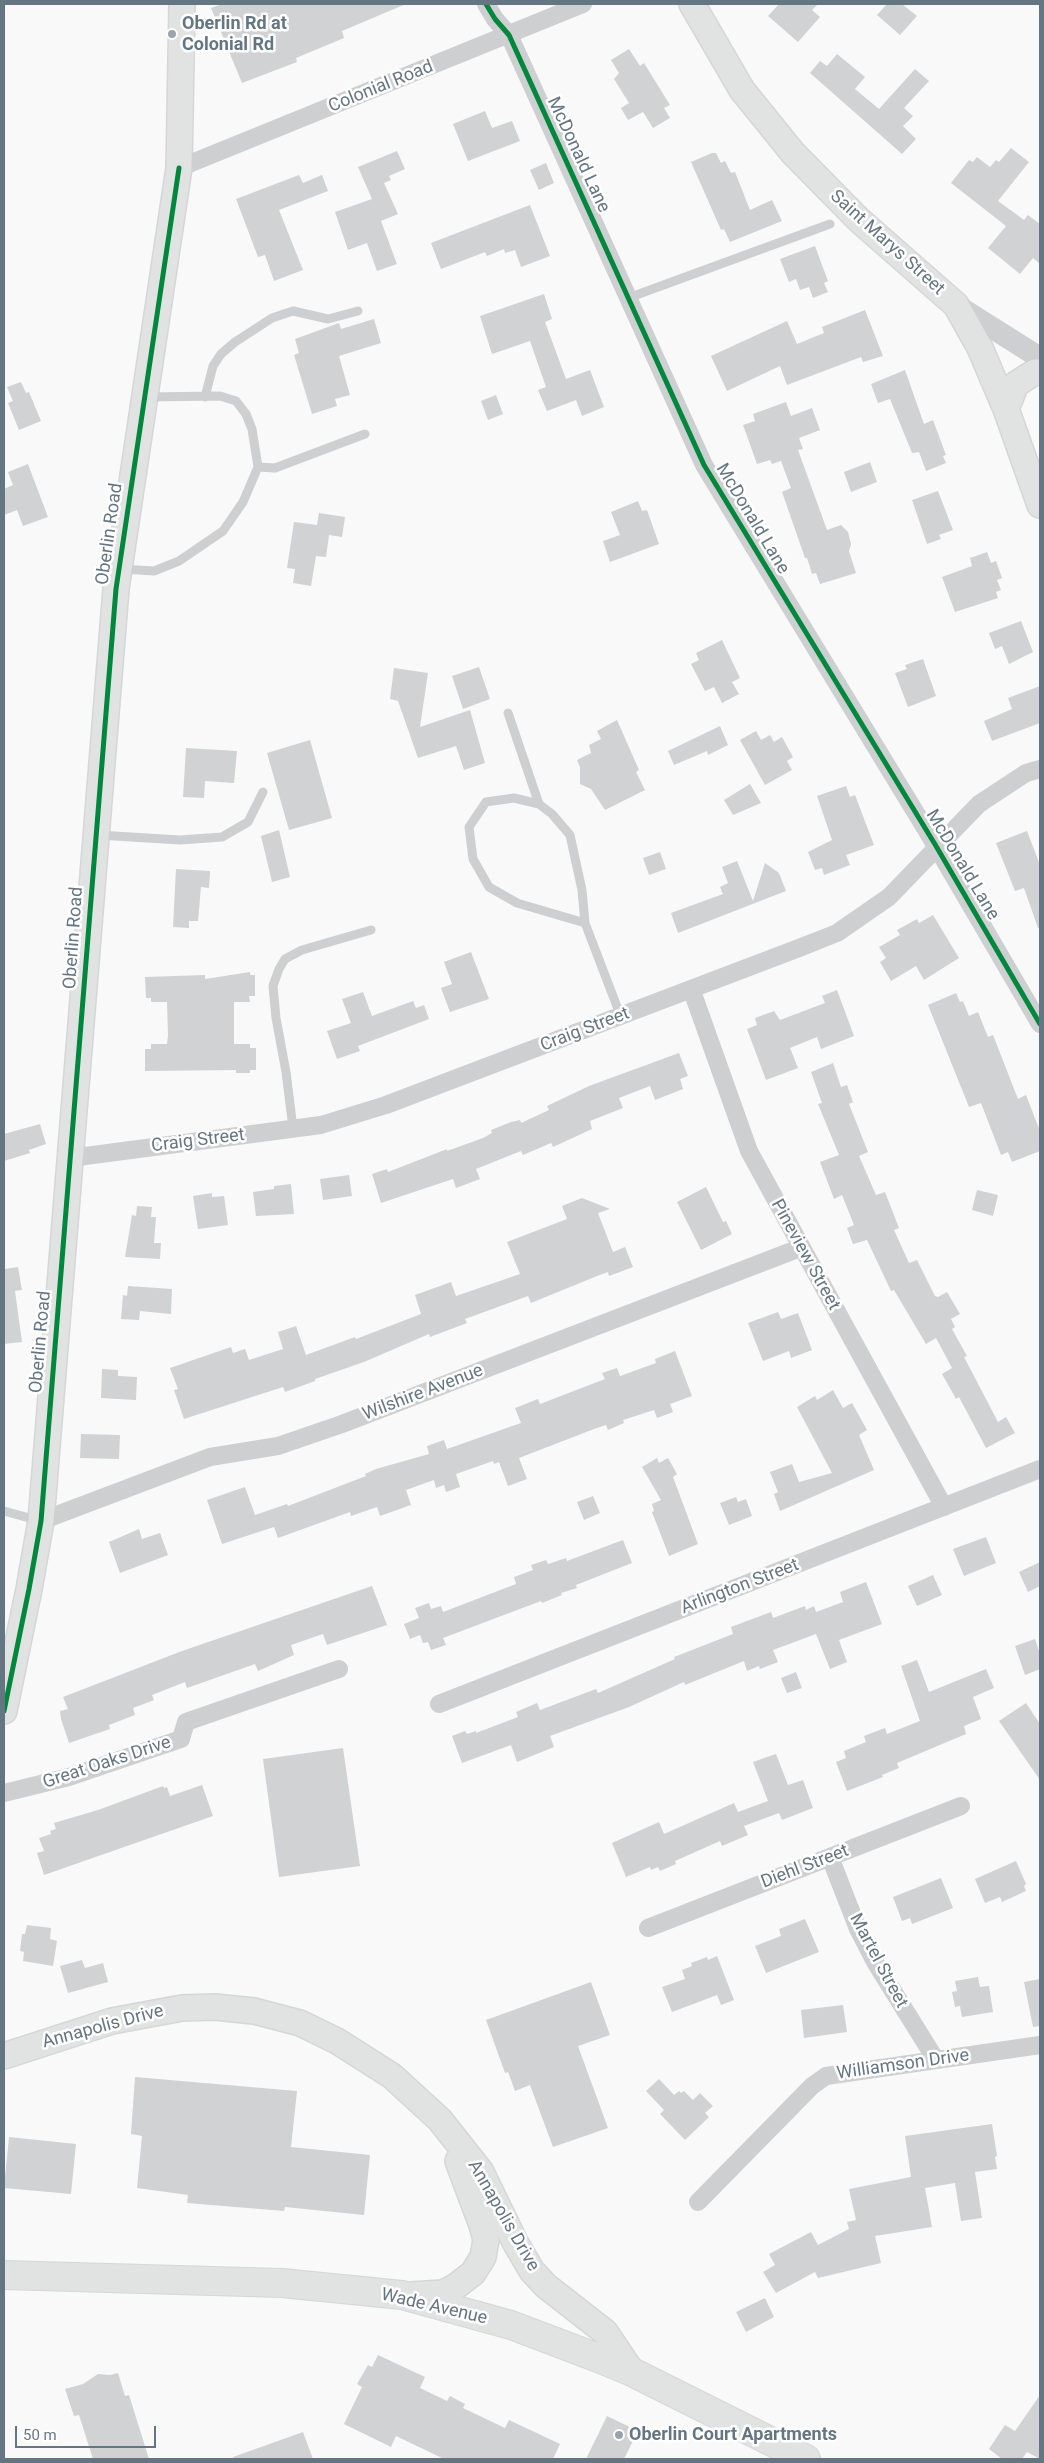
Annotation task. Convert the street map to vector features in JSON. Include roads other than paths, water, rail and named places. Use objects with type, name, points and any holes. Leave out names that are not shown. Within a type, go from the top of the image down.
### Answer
[{"type":"main road","name":"Oberlin Road","points":[[4,1706],[41,1521],[95,835],[119,569],[178,168],[182,4]]},
{"type":"main road","name":"Saint Marys Street","points":[[692,4],[742,90],[793,153],[859,220],[956,305],[980,348],[1006,409],[1040,506]]},
{"type":"main road","points":[[1006,409],[1016,384],[1035,372],[1040,372]]},
{"type":"main road","name":"Annapolis Drive","points":[[4,2056],[112,2021],[182,2008],[254,2011],[300,2023],[337,2041],[392,2076],[440,2120],[481,2172],[515,2242],[532,2271],[546,2286],[605,2332],[632,2372]]},
{"type":"main road","name":"Annapolis Drive","points":[[402,2295],[444,2292],[456,2287],[479,2266],[486,2248],[482,2225],[470,2191],[440,2120]]},
{"type":"main road","name":"Wade Avenue","points":[[4,2275],[282,2283],[402,2295],[511,2325],[632,2372],[806,2459]]},
{"type":"street","name":"McDonald Lane","points":[[486,4],[495,19],[509,35],[704,465],[936,846],[1040,1024]]},
{"type":"street","name":"Colonial Road","points":[[178,168],[583,4]]},
{"type":"street","points":[[956,305],[1040,358]]},
{"type":"street","name":"Craig Street","points":[[70,1158],[321,1125],[386,1105],[692,990],[837,932],[889,897],[936,846],[979,804],[1026,773],[1040,769]]},
{"type":"street","name":"Pineview Street","points":[[692,990],[749,1151],[800,1248],[944,1507]]},
{"type":"street","name":"Wilshire Avenue","points":[[41,1521],[210,1457],[278,1446],[342,1424],[800,1248]]},
{"type":"street","name":"Arlington Street","points":[[439,1704],[1040,1469]]},
{"type":"street","name":"Great Oaks Drive","points":[[4,1793],[69,1777],[181,1739],[186,1722],[338,1669]]},
{"type":"street","name":"Diehl Street","points":[[648,1928],[961,1806]]},
{"type":"street","name":"Martel Street","points":[[830,1857],[858,1929],[875,1962],[936,2060]]},
{"type":"street","name":"Williamson Drive","points":[[698,2202],[812,2086],[826,2076],[1040,2045]]},
{"type":"lane","points":[[628,298],[830,224]]},
{"type":"lane","points":[[205,397],[213,366],[221,354],[235,342],[272,318],[293,311],[328,319],[358,310]]},
{"type":"lane","points":[[119,569],[154,571],[179,561],[222,531],[243,502],[258,467],[252,429],[246,414],[236,402],[220,396],[144,397]]},
{"type":"lane","points":[[258,467],[275,468],[365,434]]},
{"type":"lane","points":[[508,714],[538,804]]},
{"type":"lane","points":[[95,835],[180,840],[222,837],[248,822],[263,792]]},
{"type":"lane","points":[[585,923],[516,903],[489,887],[473,859],[470,826],[486,802],[514,798],[538,804],[552,814],[570,835],[582,890],[585,923],[621,1017]]},
{"type":"lane","points":[[293,1128],[286,1072],[276,1018],[273,986],[278,969],[285,959],[302,950],[370,930]]},
{"type":"lane","points":[[4,1511],[41,1521]]},
{"type":"place","name":"Oberlin Rd at Colonial Rd","points":[[172,34]]},
{"type":"place","name":"Oberlin Court Apartments","points":[[619,2435]]}]
